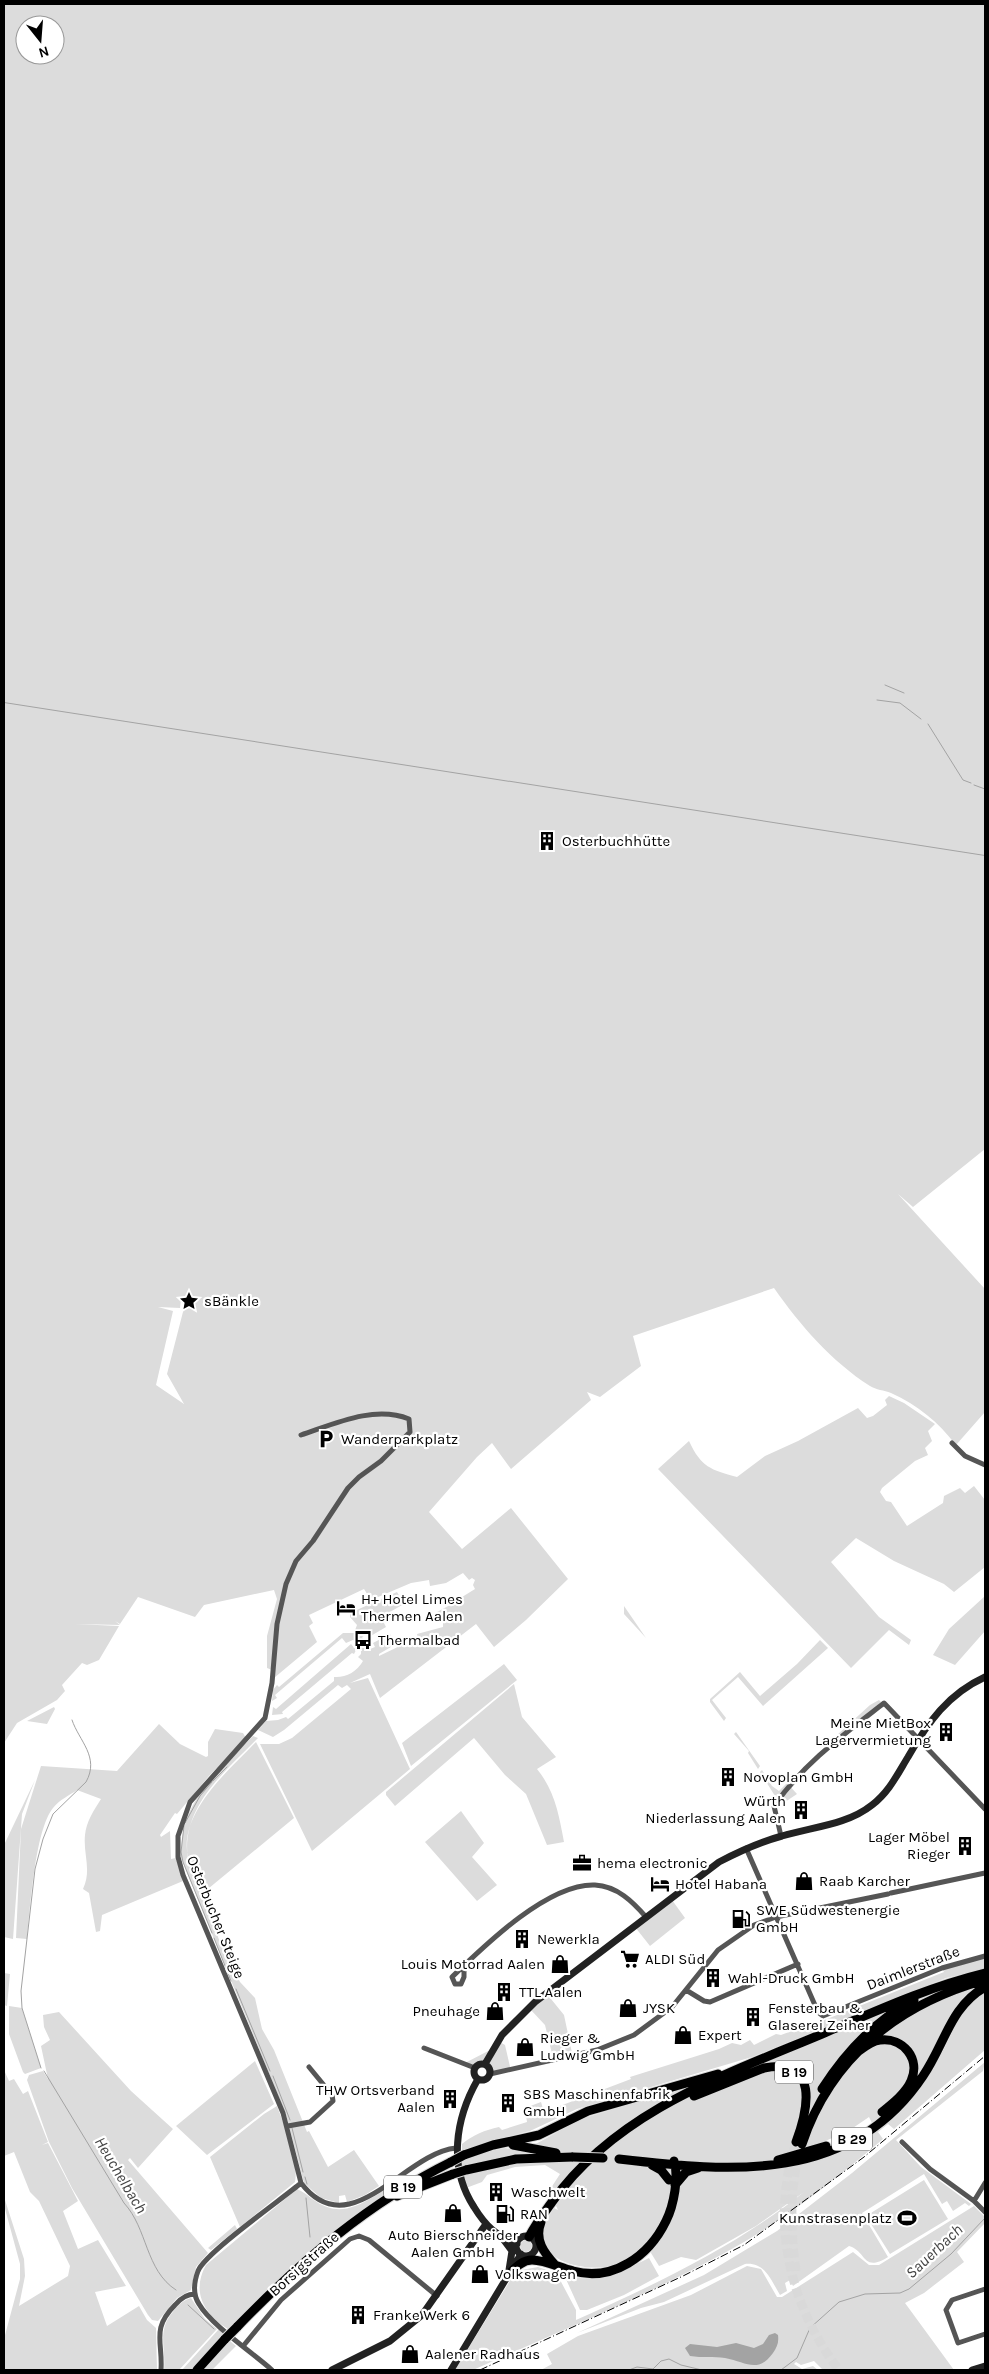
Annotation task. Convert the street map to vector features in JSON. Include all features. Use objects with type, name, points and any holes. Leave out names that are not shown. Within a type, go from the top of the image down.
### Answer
[{"type":"highway","points":[[801,2129],[830,2076],[867,2034],[909,2003],[946,1984],[985,1973]]},
{"type":"highway","points":[[856,2053],[883,2028],[908,2011],[937,1997],[985,1980]]},
{"type":"highway","name":"B 19","points":[[197,2370],[236,2327],[293,2272],[358,2218],[404,2186],[464,2155],[492,2145],[539,2135],[588,2111],[742,2067],[904,1999],[946,1984]]},
{"type":"highway","name":"B 29","points":[[647,2162],[673,2162],[718,2168],[762,2168],[802,2160],[842,2145],[874,2126],[904,2101],[930,2066],[956,2013],[972,1996],[985,1987]]},
{"type":"highway","name":"B 19","points":[[358,2218],[406,2192],[453,2174],[516,2159],[569,2156],[603,2158],[619,2159],[673,2162],[730,2163],[775,2160],[820,2148],[852,2132],[885,2110],[906,2089],[911,2081],[914,2067],[907,2048],[893,2040],[875,2041],[856,2053],[827,2090],[799,2143],[807,2102],[804,2083],[795,2072],[774,2066],[755,2071],[645,2116],[589,2158],[572,2175],[529,2237]]},
{"type":"highway","points":[[645,2116],[742,2067]]},
{"type":"highway","name":"B 19","points":[[492,2145],[526,2146],[569,2156]]},
{"type":"highway","name":"B 19","points":[[619,2159],[647,2162]]},
{"type":"highway","points":[[647,2162],[661,2170],[672,2184]]},
{"type":"highway","points":[[510,2273],[521,2264],[532,2260],[592,2274],[615,2270],[641,2255],[660,2231],[668,2216],[673,2162]]},
{"type":"highway","points":[[672,2184],[689,2170],[718,2168]]},
{"type":"highway","name":"B 19","points":[[546,2210],[539,2226],[539,2241],[546,2255],[556,2266]]},
{"type":"highway","points":[[534,2252],[556,2266]]},
{"type":"street","name":"Osterbucher Steige","points":[[301,1435],[366,1415],[398,1414],[409,1419],[411,1427],[410,1432],[381,1461],[359,1477],[348,1488],[313,1541],[296,1561],[286,1584],[277,1624],[272,1679],[265,1718],[190,1802],[180,1826],[178,1847],[183,1874],[288,2126],[302,2183]]},
{"type":"street","points":[[952,1443],[965,1456],[985,1465]]},
{"type":"street","points":[[485,2064],[498,2041],[522,2014],[571,1973],[719,1862],[746,1848],[781,1836],[851,1818],[870,1807],[893,1784],[929,1721],[950,1697],[985,1677]]},
{"type":"street","points":[[781,1836],[774,1806],[804,1768],[884,1703],[985,1808]]},
{"type":"street","points":[[686,1990],[704,2001],[710,2002],[798,1964],[746,1848]]},
{"type":"street","points":[[490,2074],[490,2068],[485,2064],[480,2064],[475,2068],[474,2074],[478,2079],[485,2080],[490,2074],[547,2063],[618,2043],[660,2018],[686,1990],[718,1950],[754,1925],[776,1917],[985,1873]]},
{"type":"street","points":[[464,1965],[496,1934],[533,1908],[559,1894],[576,1888],[594,1885],[607,1888],[626,1897],[646,1917]]},
{"type":"street","name":"Daimlerstraße","points":[[798,1964],[818,2012],[822,2016],[942,1968],[985,1956]]},
{"type":"street","points":[[424,2048],[475,2068]]},
{"type":"street","points":[[288,2126],[310,2122],[333,2101],[332,2095],[309,2067]]},
{"type":"street","points":[[478,2079],[466,2106],[456,2148],[461,2183],[466,2195],[486,2224],[509,2246],[512,2254],[503,2283]]},
{"type":"street","points":[[902,2142],[930,2169],[974,2201],[985,2212]]},
{"type":"street","points":[[272,2370],[206,2315],[195,2294],[198,2270],[207,2259],[302,2183],[308,2191],[324,2202],[348,2205],[368,2196],[438,2153],[456,2148]]},
{"type":"street","points":[[974,2201],[985,2183]]},
{"type":"street","points":[[332,2370],[404,2331],[422,2315],[486,2224]]},
{"type":"street","name":"Borsigstraße","points":[[244,2345],[294,2287],[350,2239],[359,2236],[369,2240],[437,2296]]},
{"type":"street","points":[[501,2237],[517,2244]]},
{"type":"street","points":[[529,2237],[536,2244],[534,2252],[528,2256],[521,2254],[517,2250],[517,2244],[520,2239],[529,2237]]},
{"type":"street","points":[[451,2370],[521,2254]]},
{"type":"street","points":[[985,2289],[952,2300],[946,2310],[958,2343],[985,2334]]},
{"type":"street","points":[[161,2370],[158,2338],[163,2319],[178,2301],[190,2294],[195,2294]]},
{"type":"street","points":[[972,2370],[985,2366]]},
{"type":"shaded area","points":[[4,4],[985,4],[985,1149],[913,1207],[898,1194],[985,1289],[985,1412],[956,1445],[935,1422],[919,1409],[891,1393],[872,1387],[829,1354],[794,1315],[774,1288],[633,1336],[641,1366],[600,1397],[587,1392],[591,1400],[511,1469],[492,1443],[477,1457],[429,1512],[462,1549],[511,1508],[568,1579],[526,1620],[494,1647],[476,1624],[380,1698],[370,1674],[350,1683],[368,1678],[410,1769],[312,1851],[260,1744],[279,1744],[292,1738],[351,1689],[347,1685],[342,1688],[338,1685],[273,1737],[258,1730],[266,1721],[286,1717],[288,1719],[334,1681],[334,1677],[346,1675],[354,1671],[363,1661],[358,1657],[361,1654],[361,1645],[353,1640],[346,1643],[342,1638],[275,1695],[277,1698],[272,1701],[273,1690],[343,1633],[354,1633],[357,1625],[350,1617],[350,1613],[397,1592],[404,1604],[381,1617],[386,1627],[369,1637],[367,1634],[362,1637],[370,1649],[375,1647],[373,1643],[390,1634],[396,1644],[379,1654],[379,1656],[402,1645],[405,1647],[419,1643],[417,1634],[443,1627],[443,1615],[439,1615],[437,1612],[452,1604],[450,1600],[452,1599],[454,1602],[475,1589],[473,1585],[475,1580],[472,1578],[469,1580],[463,1573],[446,1583],[430,1586],[429,1580],[411,1583],[371,1600],[364,1589],[309,1615],[313,1623],[309,1626],[317,1642],[274,1678],[272,1670],[267,1668],[267,1636],[277,1599],[274,1590],[204,1605],[195,1617],[138,1597],[120,1624],[115,1621],[120,1625],[75,1624],[119,1626],[99,1660],[87,1665],[82,1663],[62,1685],[65,1691],[57,1700],[17,1723],[4,1743]],"holes":[[[181,1299],[186,1301],[167,1374],[184,1404],[156,1385],[173,1311],[158,1307],[180,1308]]]},
{"type":"shaded area","points":[[4,703],[985,855],[985,856]]},
{"type":"shaded area","points":[[889,1396],[904,1403],[935,1424],[928,1431],[932,1441],[925,1448],[928,1455],[915,1461],[882,1488],[880,1492],[886,1501],[891,1502],[907,1526],[943,1503],[944,1496],[960,1488],[965,1493],[974,1486],[985,1500],[985,1567],[954,1592],[944,1584],[894,1561],[856,1538],[831,1562],[879,1617],[911,1640],[909,1645],[889,1630],[851,1668],[658,1469],[689,1441],[698,1457],[708,1466],[737,1477],[765,1456],[798,1441],[858,1408],[867,1418],[873,1416],[887,1405],[885,1400]]},
{"type":"shaded area","points":[[985,1596],[985,1631],[955,1665],[933,1655],[949,1629]]},
{"type":"shaded area","points":[[624,1606],[646,1638],[624,1614]]},
{"type":"shaded area","points":[[820,1640],[828,1648],[763,1706],[738,1677],[712,1700],[726,1718],[724,1721],[710,1702],[710,1699],[740,1672],[760,1696],[797,1664]]},
{"type":"shaded area","points":[[351,1644],[356,1650],[354,1654],[352,1653],[282,1712],[283,1714],[272,1715],[273,1707],[276,1709]]},
{"type":"shaded area","points":[[504,1664],[517,1680],[411,1766],[402,1743]]},
{"type":"shaded area","points":[[514,1684],[522,1717],[556,1757],[537,1769],[552,1795],[564,1842],[547,1845],[526,1794],[505,1775],[474,1738],[395,1806],[386,1795],[386,1792]]},
{"type":"shaded area","points":[[879,1700],[881,1702],[839,1738],[837,1735],[870,1705]]},
{"type":"shaded area","points":[[54,1707],[55,1709],[47,1724],[27,1721]]},
{"type":"shaded area","points":[[159,1724],[180,1744],[206,1757],[208,1756],[208,1742],[215,1729],[243,1733],[246,1738],[209,1776],[177,1814],[175,1813],[160,1835],[161,1837],[170,1831],[171,1859],[176,1858],[183,1881],[102,1915],[100,1931],[96,1932],[89,1893],[83,1889],[87,1875],[86,1830],[93,1812],[101,1799],[77,1790],[55,1805],[47,1819],[34,1870],[27,1939],[16,1938],[21,1829],[41,1766],[117,1771]]},
{"type":"shaded area","points":[[736,1732],[760,1766],[758,1769],[748,1753],[749,1751],[734,1734]]},
{"type":"shaded area","points":[[253,1736],[258,1738],[219,1778],[198,1807],[191,1823],[187,1841],[188,1860],[225,1955],[240,1982],[255,1998],[262,2029],[274,2050],[307,2132],[309,2131],[328,2167],[354,2150],[379,2186],[365,2195],[347,2202],[345,2195],[339,2196],[339,2203],[321,2198],[304,2183],[286,2115],[181,1858],[182,1838],[186,1820],[193,1804],[213,1777]]},
{"type":"shaded area","points":[[256,1742],[294,1818],[203,1893],[194,1876],[188,1857],[187,1841],[191,1824],[208,1794]]},
{"type":"shaded area","points":[[762,1770],[772,1786],[779,1791],[787,1783],[797,1794],[785,1802],[775,1796],[760,1772]]},
{"type":"shaded area","points":[[35,1780],[22,1814],[13,1939],[4,1937],[4,1845]]},
{"type":"shaded area","points":[[461,1811],[484,1843],[472,1857],[497,1885],[477,1901],[425,1842]]},
{"type":"shaded area","points":[[672,1900],[685,1918],[650,1946],[635,1927]]},
{"type":"shaded area","points":[[985,1956],[985,1969],[946,1978],[752,2057],[577,2109],[530,2131],[486,2142],[462,2151],[462,2144],[479,2133],[499,2127],[502,2130],[527,2122],[525,2108],[541,2102],[544,2112],[631,2079],[630,2077],[719,2049],[732,2043],[741,2045],[750,2040],[754,2045],[776,2034],[781,2035],[822,2021],[944,1972],[942,1968]]},
{"type":"shaded area","points":[[4,1973],[10,1974],[7,2006],[4,2005]]},
{"type":"shaded area","points":[[974,1987],[975,1996],[985,1990],[985,2050],[894,2129],[888,2124],[878,2132],[883,2139],[816,2194],[744,2242],[678,2277],[473,2370],[455,2370],[516,2271],[538,2267],[553,2272],[559,2278],[576,2310],[576,2320],[636,2293],[723,2247],[751,2230],[778,2212],[804,2192],[756,2226],[696,2260],[681,2257],[659,2266],[651,2253],[652,2249],[644,2246],[615,2265],[590,2267],[568,2263],[558,2258],[544,2244],[543,2229],[545,2223],[554,2208],[558,2210],[549,2191],[560,2174],[545,2165],[515,2167],[487,2175],[482,2182],[466,2188],[462,2179],[462,2161],[485,2152],[505,2148],[523,2151],[581,2119],[716,2078],[903,2003],[910,2012],[939,1998]],"holes":[[[869,2117],[875,2129],[809,2161],[808,2148],[847,2132]]]},
{"type":"shaded area","points":[[547,1994],[564,2015],[572,2053],[553,2058],[545,2025],[530,2009]]},
{"type":"shaded area","points":[[9,2006],[22,2008],[41,2068],[25,2074],[9,2034]]},
{"type":"shaded area","points":[[59,2012],[131,2091],[173,2129],[138,2168],[130,2158],[128,2160],[208,2253],[196,2267],[191,2290],[177,2298],[158,2321],[152,2320],[148,2315],[72,2188],[49,2142],[27,2080],[29,2075],[43,2071],[48,2079],[41,2046],[50,2040],[44,2027],[43,2015]]},
{"type":"shaded area","points":[[498,2041],[505,2045],[511,2071],[490,2071],[485,2064],[480,2064],[475,2068],[465,2063],[492,2049]]},
{"type":"shaded area","points":[[255,2061],[274,2104],[207,2155],[176,2126]]},
{"type":"shaded area","points":[[985,2062],[983,2071],[896,2140],[921,2167],[971,2204],[969,2206],[965,2203],[953,2211],[947,2201],[942,2204],[924,2174],[862,2213],[888,2257],[880,2261],[869,2262],[859,2252],[849,2246],[793,2286],[790,2280],[785,2283],[787,2291],[780,2295],[767,2273],[758,2266],[745,2264],[664,2302],[641,2308],[577,2333],[704,2275],[777,2231],[852,2173]]},
{"type":"shaded area","points":[[4,2070],[9,2081],[14,2079],[23,2094],[28,2091],[48,2142],[42,2145],[48,2143],[78,2201],[63,2211],[78,2249],[98,2240],[126,2286],[95,2292],[107,2326],[139,2306],[147,2320],[156,2328],[157,2370],[4,2370],[4,2339],[20,2279],[20,2264],[4,2205],[4,2197],[24,2259],[25,2276],[19,2306],[68,2276],[70,2266],[39,2201],[30,2192],[14,2152],[4,2156]]},
{"type":"shaded area","points":[[277,2106],[293,2154],[296,2173],[295,2182],[240,2227],[210,2157],[264,2114]]},
{"type":"shaded area","name":"Kunstrasenplatz","points":[[924,2180],[948,2219],[890,2254],[866,2216]]},
{"type":"shaded area","points":[[401,2181],[403,2183],[355,2216],[311,2252],[228,2329],[212,2316],[202,2302],[200,2284],[206,2265],[297,2189],[327,2207],[346,2209],[365,2202]]},
{"type":"shaded area","points":[[974,2206],[985,2217],[985,2223],[957,2252],[964,2262],[924,2293],[905,2303],[954,2370],[823,2370],[814,2361],[801,2365],[796,2362],[794,2364],[802,2369],[813,2366],[818,2370],[541,2370],[552,2364],[547,2354],[578,2336],[691,2295],[747,2266],[761,2269],[777,2297],[782,2297],[853,2252],[869,2265],[879,2265]]},
{"type":"shaded area","points":[[235,2225],[237,2229],[211,2250],[208,2248]]},
{"type":"shaded area","points":[[528,2240],[531,2241],[531,2251],[524,2252],[521,2251],[520,2244],[521,2241]]},
{"type":"shaded area","points":[[649,2258],[659,2276],[624,2295],[587,2310],[580,2310],[565,2277],[594,2279],[618,2273]]},
{"type":"shaded area","points":[[191,2298],[205,2319],[217,2329],[179,2370],[164,2370],[163,2333],[167,2320],[176,2308]]},
{"type":"shaded area","points":[[219,2329],[223,2334],[192,2370],[182,2370]]},
{"type":"shaded area","points":[[775,2333],[778,2335],[776,2349],[767,2359],[757,2365],[745,2364],[721,2357],[690,2356],[685,2348],[690,2344],[717,2347],[736,2343],[754,2348],[763,2344],[769,2335]]},
{"type":"shaded area","points":[[230,2341],[236,2346],[212,2370],[202,2370]]},
{"type":"waterway","points":[[885,685],[904,693]]},
{"type":"waterway","points":[[877,700],[900,703],[921,719]]},
{"type":"waterway","points":[[928,724],[963,780],[971,783]]},
{"type":"waterway","points":[[974,785],[985,789]]},
{"type":"waterway","name":"Heuchelbach","points":[[41,2068],[22,2008],[21,1991],[35,1869],[43,1839],[53,1814],[86,1782],[90,1773],[90,1757],[72,1720]]},
{"type":"waterway","points":[[213,1781],[227,1767]]},
{"type":"waterway","points":[[185,1823],[200,1796],[212,1782]]},
{"type":"waterway","points":[[184,1826],[181,1852],[183,1862],[212,1933]]},
{"type":"waterway","points":[[214,1938],[231,1981]]},
{"type":"waterway","points":[[236,1989],[270,2071]]},
{"type":"waterway","name":"Heuchelbach","points":[[44,2071],[124,2203],[132,2213],[158,2272],[176,2290]]},
{"type":"waterway","points":[[273,2076],[290,2120]]},
{"type":"waterway","points":[[292,2128],[303,2172]]},
{"type":"waterway","points":[[305,2177],[307,2184]]},
{"type":"waterway","points":[[306,2198],[310,2237]]},
{"type":"waterway","name":"Sauerbach","points":[[781,2370],[797,2358],[810,2328],[839,2302],[865,2294],[900,2293],[909,2289],[951,2254],[985,2218]]},
{"type":"waterway","name":"Heuchelbach","points":[[188,2305],[214,2329]]},
{"type":"waterway","points":[[629,2370],[637,2367],[653,2369],[661,2361],[669,2359],[681,2365],[702,2370]]},
{"type":"tunnel","points":[[796,2142],[788,2172],[785,2202],[785,2232],[789,2261],[797,2290],[808,2318],[822,2345],[839,2370]]},
{"type":"tunnel","points":[[796,2271],[792,2198],[799,2155]]},
{"type":"railway","points":[[480,2370],[683,2276],[744,2245],[864,2157],[985,2056]]},
{"type":"place","name":"Osterbuchhütte","points":[[547,841]]},
{"type":"place","name":"sBänkle","points":[[189,1301]]},
{"type":"place","name":"Wanderparkplatz","points":[[326,1439]]},
{"type":"place","name":"H+ Hotel Limes Thermen Aalen","points":[[346,1608]]},
{"type":"place","name":"Thermalbad","points":[[363,1640]]},
{"type":"place","name":"Meine MietBox Lagervermietung","points":[[946,1732]]},
{"type":"place","name":"Novoplan GmbH","points":[[728,1777]]},
{"type":"place","name":"Würth Niederlassung Aalen","points":[[801,1810]]},
{"type":"place","name":"Lager Möbel Rieger","points":[[965,1846]]},
{"type":"place","name":"hema electronic","points":[[582,1863]]},
{"type":"place","name":"Raab Karcher","points":[[804,1881]]},
{"type":"place","name":"Hotel Habana","points":[[660,1884]]},
{"type":"place","name":"SWE Südwestenergie GmbH","points":[[741,1919]]},
{"type":"place","name":"Newerkla","points":[[522,1939]]},
{"type":"place","name":"ALDI Süd","points":[[630,1959]]},
{"type":"place","name":"Louis Motorrad Aalen","points":[[560,1964]]},
{"type":"place","name":"Wahl-Druck GmbH","points":[[713,1978]]},
{"type":"place","name":"TTL Aalen","points":[[504,1992]]},
{"type":"place","name":"JYSK","points":[[628,2008]]},
{"type":"place","name":"Pneuhage","points":[[495,2011]]},
{"type":"place","name":"Fensterbau & Glaserei Zeiher","points":[[753,2017]]},
{"type":"place","name":"Expert","points":[[683,2035]]},
{"type":"place","name":"Rieger & Ludwig GmbH","points":[[525,2047]]},
{"type":"place","name":"THW Ortsverband Aalen","points":[[450,2099]]},
{"type":"place","name":"SBS Maschinenfabrik GmbH","points":[[508,2103]]},
{"type":"place","name":"Waschwelt","points":[[496,2192]]},
{"type":"place","name":"Auto Bierschneider Aalen GmbH","points":[[453,2213]]},
{"type":"place","name":"RAN","points":[[505,2214]]},
{"type":"place","name":"Kunstrasenplatz","points":[[907,2218]]},
{"type":"place","name":"Volkswagen","points":[[480,2274]]},
{"type":"place","name":"Franke Werk 6","points":[[358,2315]]},
{"type":"place","name":"Aalener Radhaus","points":[[410,2354]]}]
